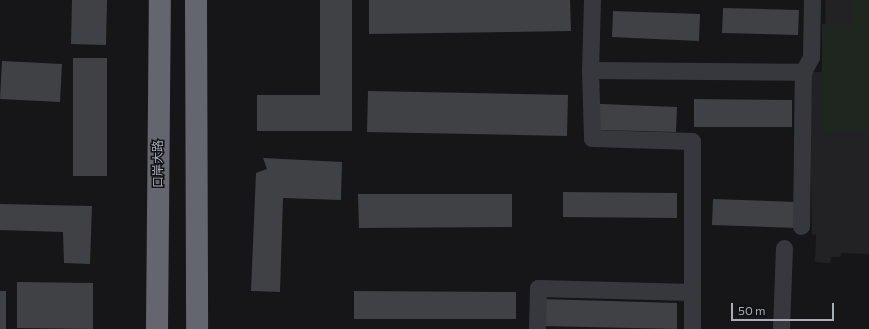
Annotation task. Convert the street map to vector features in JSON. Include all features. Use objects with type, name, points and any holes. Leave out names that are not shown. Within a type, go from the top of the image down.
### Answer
[{"type":"highway","name":"口岸大路","points":[[157,329],[160,0]]},
{"type":"highway","points":[[196,0],[197,329]]},
{"type":"street","points":[[592,0],[590,70],[592,138],[692,141],[692,329]]},
{"type":"street","points":[[801,226],[803,72],[811,57],[812,0]]},
{"type":"street","points":[[590,70],[803,72]]},
{"type":"street","points":[[781,329],[784,248]]},
{"type":"street","points":[[537,329],[538,288],[692,292]]},
{"type":"shaded area","points":[[825,0],[869,0],[869,254],[841,253],[840,257],[831,257],[830,263],[815,262],[816,235],[812,234],[809,72],[827,72]]},
{"type":"shaded area","points":[[853,0],[869,0],[869,131],[822,131],[822,24],[853,25]]},
{"type":"building","points":[[72,0],[107,0],[106,45],[71,44]]},
{"type":"building","points":[[320,0],[352,0],[352,131],[257,131],[257,95],[320,95]]},
{"type":"building","points":[[369,0],[570,0],[571,31],[369,34]]},
{"type":"building","points":[[723,8],[799,10],[798,35],[722,33]]},
{"type":"building","points":[[613,11],[700,14],[699,41],[612,37]]},
{"type":"building","points":[[73,58],[107,58],[107,176],[73,176]]},
{"type":"building","points":[[2,61],[62,64],[60,102],[0,99]]},
{"type":"building","points":[[368,91],[568,95],[567,136],[367,132]]},
{"type":"building","points":[[694,99],[792,100],[792,127],[694,127]]},
{"type":"building","points":[[600,104],[677,107],[676,132],[600,130]]},
{"type":"building","points":[[263,158],[342,162],[341,200],[283,198],[280,292],[251,291],[256,173],[267,169]]},
{"type":"building","points":[[563,192],[677,193],[677,218],[563,217]]},
{"type":"building","points":[[358,194],[512,194],[512,227],[359,228]]},
{"type":"building","points":[[713,199],[797,202],[797,228],[712,225]]},
{"type":"building","points":[[0,204],[92,206],[90,264],[64,263],[63,232],[0,230]]},
{"type":"building","points":[[17,282],[93,283],[93,329],[17,328]]},
{"type":"building","points":[[0,291],[6,291],[6,329],[0,329]]},
{"type":"building","points":[[354,291],[516,292],[516,319],[354,319]]},
{"type":"building","points":[[541,299],[677,303],[677,329],[541,326]]}]
